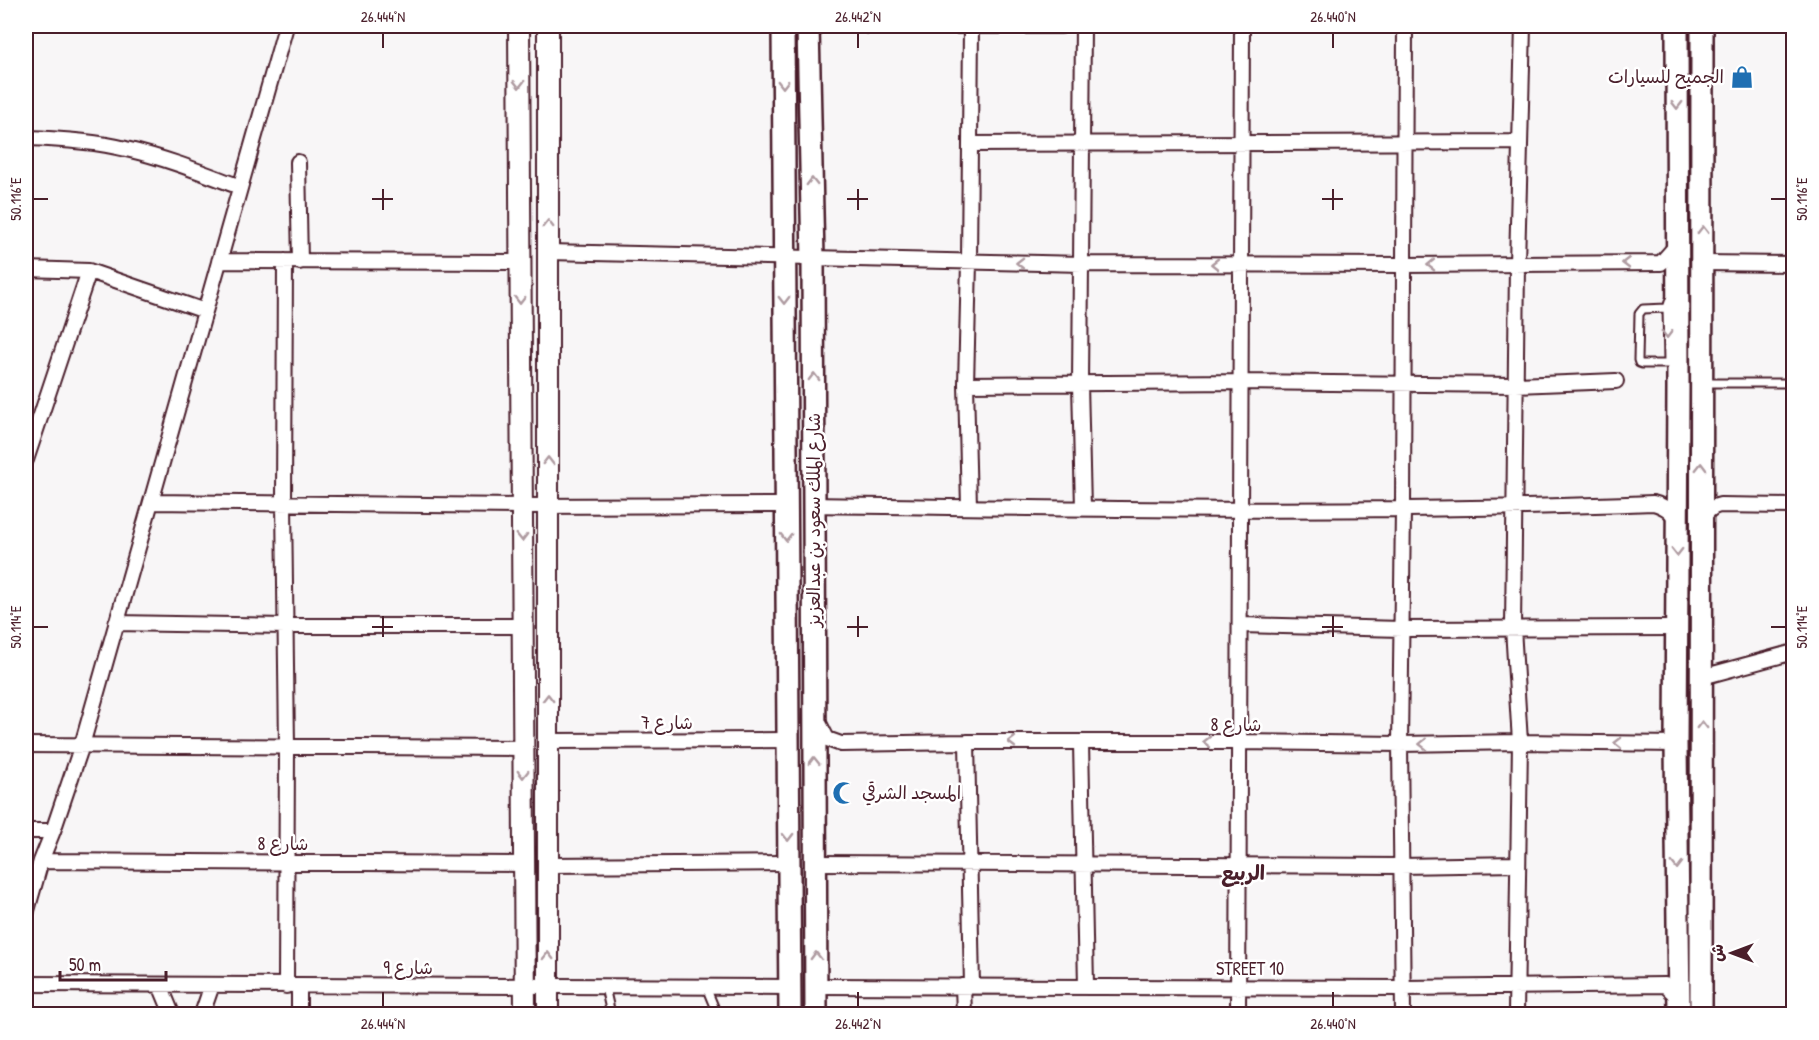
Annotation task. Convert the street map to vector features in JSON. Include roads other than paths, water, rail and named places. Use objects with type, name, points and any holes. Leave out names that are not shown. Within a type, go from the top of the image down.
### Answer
[{"type":"main road","name":"شارع الملك سعود بن عبدالعزيز","points":[[783,26],[790,1014]]},
{"type":"main road","name":"شارع الملك سعود بن عبدالعزيز","points":[[808,26],[815,505],[816,1014]]},
{"type":"main road","points":[[1701,1014],[1702,26]]},
{"type":"main road","points":[[1673,29],[1678,388],[1676,744],[1679,1006]]},
{"type":"main road","points":[[1676,744],[1686,745],[1690,753],[1691,842],[1701,898]]},
{"type":"street","points":[[26,914],[29,894],[82,745],[286,26]]},
{"type":"street","points":[[519,26],[525,1014]]},
{"type":"street","points":[[548,26],[548,1014]]},
{"type":"street","points":[[869,26],[1061,26]]},
{"type":"street","points":[[969,507],[966,384],[971,26]]},
{"type":"street","points":[[1083,26],[1080,384],[1083,508]]},
{"type":"street","points":[[1238,1014],[1242,26]]},
{"type":"street","points":[[1403,1014],[1400,744],[1405,26]]},
{"type":"street","points":[[1516,1014],[1520,742],[1513,628],[1517,264],[1523,26]]},
{"type":"street","points":[[26,138],[71,140],[125,148],[188,167],[240,187]]},
{"type":"street","points":[[970,144],[1520,142]]},
{"type":"street","points":[[298,162],[300,262]]},
{"type":"street","points":[[548,252],[1082,264],[1404,265],[1661,262],[1677,245]]},
{"type":"street","points":[[219,261],[520,262]]},
{"type":"street","points":[[285,261],[286,862],[293,986],[299,1014]]},
{"type":"street","points":[[1703,263],[1794,264]]},
{"type":"street","points":[[26,269],[89,271],[205,311]]},
{"type":"street","points":[[26,460],[89,271]]},
{"type":"street","points":[[966,384],[1240,382],[1516,385],[1617,381]]},
{"type":"street","points":[[151,502],[522,506],[786,505]]},
{"type":"street","points":[[815,505],[1403,510],[1515,509],[1653,503],[1668,509],[1674,515],[1677,524]]},
{"type":"street","points":[[1701,523],[1714,506],[1794,506]]},
{"type":"street","points":[[116,622],[285,626],[523,626]]},
{"type":"street","points":[[1240,625],[1402,629],[1677,628]]},
{"type":"street","points":[[1702,677],[1794,652]]},
{"type":"street","name":"شارع 8","points":[[814,712],[827,740],[841,744],[967,742],[1676,744]]},
{"type":"street","name":"شارع 7","points":[[548,741],[787,740]]},
{"type":"street","points":[[964,1014],[968,986],[967,742]]},
{"type":"street","points":[[1081,743],[1086,986]]},
{"type":"street","points":[[26,745],[523,748]]},
{"type":"street","points":[[26,831],[53,831]]},
{"type":"street","name":"شارع 8","points":[[41,861],[524,864]]},
{"type":"street","points":[[548,865],[788,863]]},
{"type":"street","points":[[815,863],[1400,867],[1518,864]]},
{"type":"street","name":"شارع 9","points":[[26,984],[790,987]]},
{"type":"street","points":[[160,985],[172,1014]]},
{"type":"street","points":[[202,1014],[212,985]]},
{"type":"street","name":"STREET 10","points":[[816,986],[1402,988],[1665,985],[1679,1006]]},
{"type":"lane","points":[[1677,280],[1667,308],[1668,364],[1678,388]]},
{"type":"lane","points":[[1667,308],[1640,311],[1638,360],[1642,364],[1668,364]]},
{"type":"lane","points":[[1702,383],[1794,383]]},
{"type":"lane","points":[[605,987],[611,1014]]},
{"type":"lane","points":[[706,987],[717,1014]]},
{"type":"place","name":"الجميح للسيارات","points":[[1742,77]]},
{"type":"place","name":"المسجد الشرقي","points":[[844,793]]},
{"type":"district","name":"الربيع","points":[[1243,873]]}]
